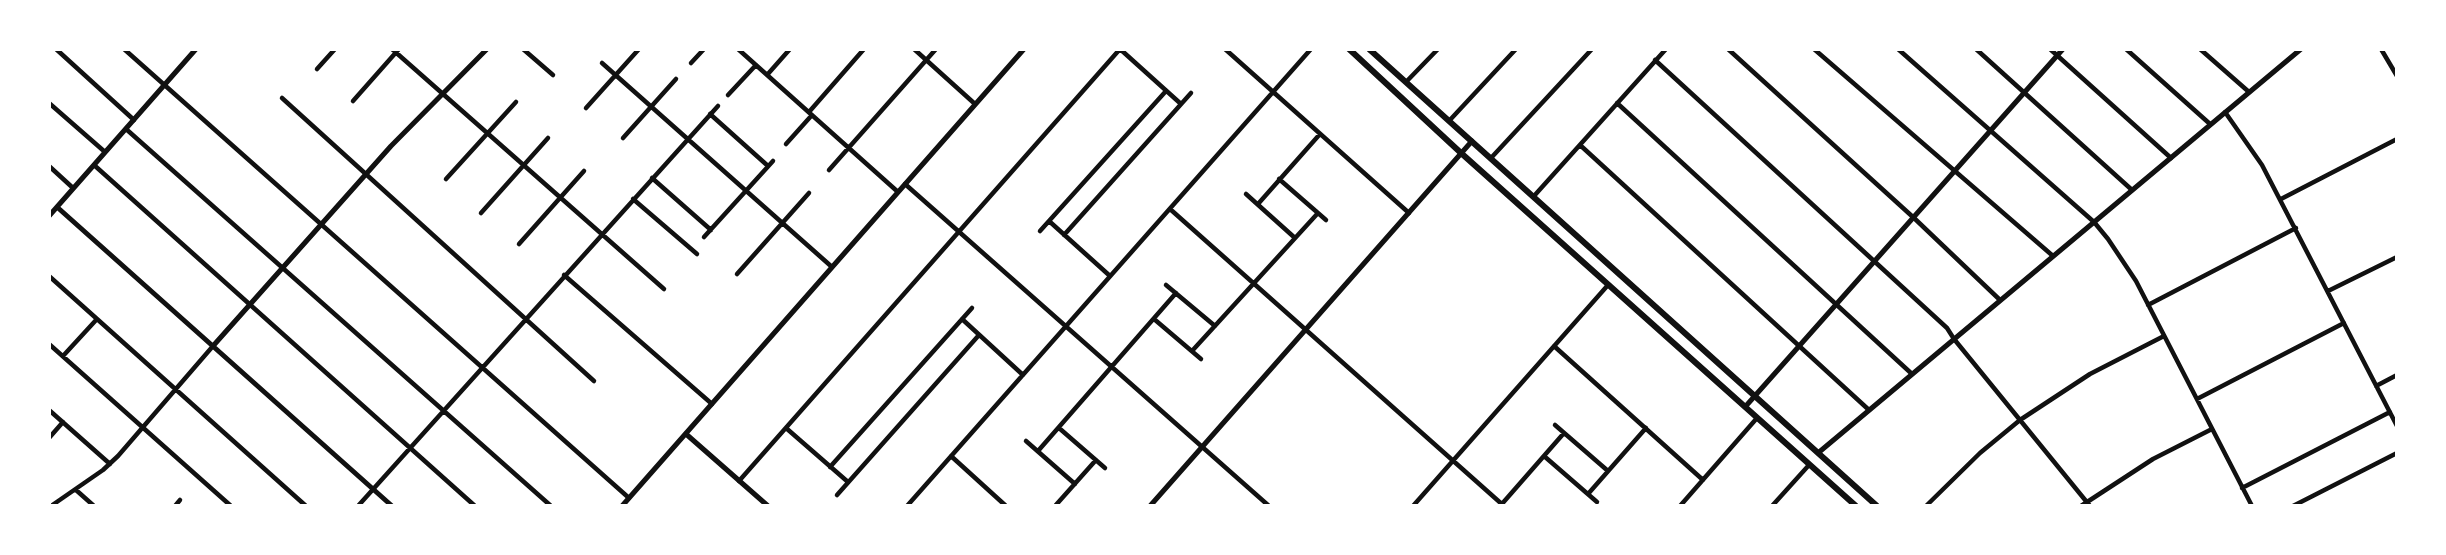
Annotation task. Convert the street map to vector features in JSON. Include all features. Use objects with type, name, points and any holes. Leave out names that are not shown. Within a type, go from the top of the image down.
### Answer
[{"type":"main road","points":[[1349,49],[1461,153],[1856,506]]},
{"type":"main road","points":[[1369,49],[1877,506]]},
{"type":"street","points":[[56,49],[134,120]]},
{"type":"street","points":[[124,49],[629,498]]},
{"type":"street","points":[[49,216],[196,49]]},
{"type":"street","points":[[317,69],[335,49]]},
{"type":"street","points":[[51,506],[110,464],[366,174],[486,49]]},
{"type":"street","points":[[523,49],[553,75]]},
{"type":"street","points":[[586,108],[639,49]]},
{"type":"street","points":[[691,63],[704,49]]},
{"type":"street","points":[[738,49],[898,192]]},
{"type":"street","points":[[767,75],[790,49]]},
{"type":"street","points":[[786,144],[864,49]]},
{"type":"street","points":[[914,49],[975,104]]},
{"type":"street","points":[[829,170],[936,49]]},
{"type":"street","points":[[622,506],[1024,49]]},
{"type":"street","points":[[739,481],[1121,49],[1181,104]]},
{"type":"street","points":[[1225,49],[1409,212]]},
{"type":"street","points":[[907,506],[1311,49]]},
{"type":"street","points":[[1406,82],[1438,49]]},
{"type":"street","points":[[1449,121],[1516,49]]},
{"type":"street","points":[[1491,159],[1592,49]]},
{"type":"street","points":[[1534,196],[1666,49]]},
{"type":"street","points":[[1728,49],[2000,300]]},
{"type":"street","points":[[1814,49],[2053,256]]},
{"type":"street","points":[[1898,49],[2094,222],[2124,261],[2252,506]]},
{"type":"street","points":[[1976,49],[2132,190]]},
{"type":"street","points":[[2050,49],[2171,158]]},
{"type":"street","points":[[1745,407],[2063,49]]},
{"type":"street","points":[[2126,49],[2210,124]]},
{"type":"street","points":[[2200,49],[2249,92]]},
{"type":"street","points":[[2381,49],[2397,76]]},
{"type":"street","points":[[353,101],[395,50],[664,289]]},
{"type":"street","points":[[1818,453],[2295,51]]},
{"type":"street","points":[[1655,60],[1947,328],[2086,505],[2153,459],[2212,429]]},
{"type":"street","points":[[602,63],[832,267]]},
{"type":"street","points":[[728,95],[756,65]]},
{"type":"street","points":[[622,138],[676,79]]},
{"type":"street","points":[[1041,231],[1166,90]]},
{"type":"street","points":[[1065,235],[1191,93]]},
{"type":"street","points":[[282,98],[594,382]]},
{"type":"street","points":[[446,179],[516,102]]},
{"type":"street","points":[[49,103],[105,152]]},
{"type":"street","points":[[1617,103],[1912,374]]},
{"type":"street","points":[[358,506],[718,106]]},
{"type":"street","points":[[2225,112],[2255,153],[2281,199],[2397,426]]},
{"type":"street","points":[[710,114],[768,166]]},
{"type":"street","points":[[126,129],[551,506]]},
{"type":"street","points":[[1258,204],[1320,134]]},
{"type":"street","points":[[481,213],[548,138]]},
{"type":"street","points":[[2281,199],[2397,139]]},
{"type":"street","points":[[1150,506],[1472,141]]},
{"type":"street","points":[[1580,145],[1869,410]]},
{"type":"street","points":[[705,237],[773,161]]},
{"type":"street","points":[[94,165],[475,506]]},
{"type":"street","points":[[49,166],[74,188]]},
{"type":"street","points":[[519,244],[584,171]]},
{"type":"street","points":[[652,178],[710,230]]},
{"type":"street","points":[[1279,179],[1326,220]]},
{"type":"street","points":[[905,184],[1269,506]]},
{"type":"street","points":[[737,274],[809,193]]},
{"type":"street","points":[[1246,194],[1295,237]]},
{"type":"street","points":[[635,197],[697,254]]},
{"type":"street","points":[[57,207],[392,506]]},
{"type":"street","points":[[1170,209],[1502,505],[1564,433]]},
{"type":"street","points":[[1192,351],[1318,213]]},
{"type":"street","points":[[1049,221],[1110,276]]},
{"type":"street","points":[[2148,305],[2295,228]]},
{"type":"street","points":[[2328,291],[2397,257]]},
{"type":"street","points":[[564,275],[712,404]]},
{"type":"street","points":[[49,276],[306,506]]},
{"type":"street","points":[[1166,285],[1215,326]]},
{"type":"street","points":[[1413,506],[1608,285]]},
{"type":"street","points":[[1038,452],[1176,293]]},
{"type":"street","points":[[830,467],[972,308]]},
{"type":"street","points":[[63,356],[97,319]]},
{"type":"street","points":[[962,319],[1023,375]]},
{"type":"street","points":[[1154,319],[1201,359]]},
{"type":"street","points":[[2197,399],[2344,323]]},
{"type":"street","points":[[837,495],[979,335]]},
{"type":"street","points":[[1926,506],[1980,453],[2020,420],[2090,374],[2164,336]]},
{"type":"street","points":[[49,344],[231,506]]},
{"type":"street","points":[[1554,346],[1703,480]]},
{"type":"street","points":[[2376,386],[2397,375]]},
{"type":"street","points":[[49,410],[110,464]]},
{"type":"street","points":[[2242,488],[2390,412]]},
{"type":"street","points":[[1680,506],[1757,418]]},
{"type":"street","points":[[49,438],[63,422]]},
{"type":"street","points":[[1555,425],[1608,471]]},
{"type":"street","points":[[786,428],[848,482]]},
{"type":"street","points":[[1059,428],[1105,468]]},
{"type":"street","points":[[1588,494],[1646,428]]},
{"type":"street","points":[[686,433],[768,506]]},
{"type":"street","points":[[1026,441],[1075,484]]},
{"type":"street","points":[[2293,506],[2397,453]]},
{"type":"street","points":[[950,456],[1006,506]]},
{"type":"street","points":[[1544,456],[1597,502]]},
{"type":"street","points":[[1055,506],[1096,460]]},
{"type":"street","points":[[1772,506],[1809,465]]},
{"type":"street","points":[[76,490],[94,506]]},
{"type":"street","points":[[175,506],[180,500]]}]
